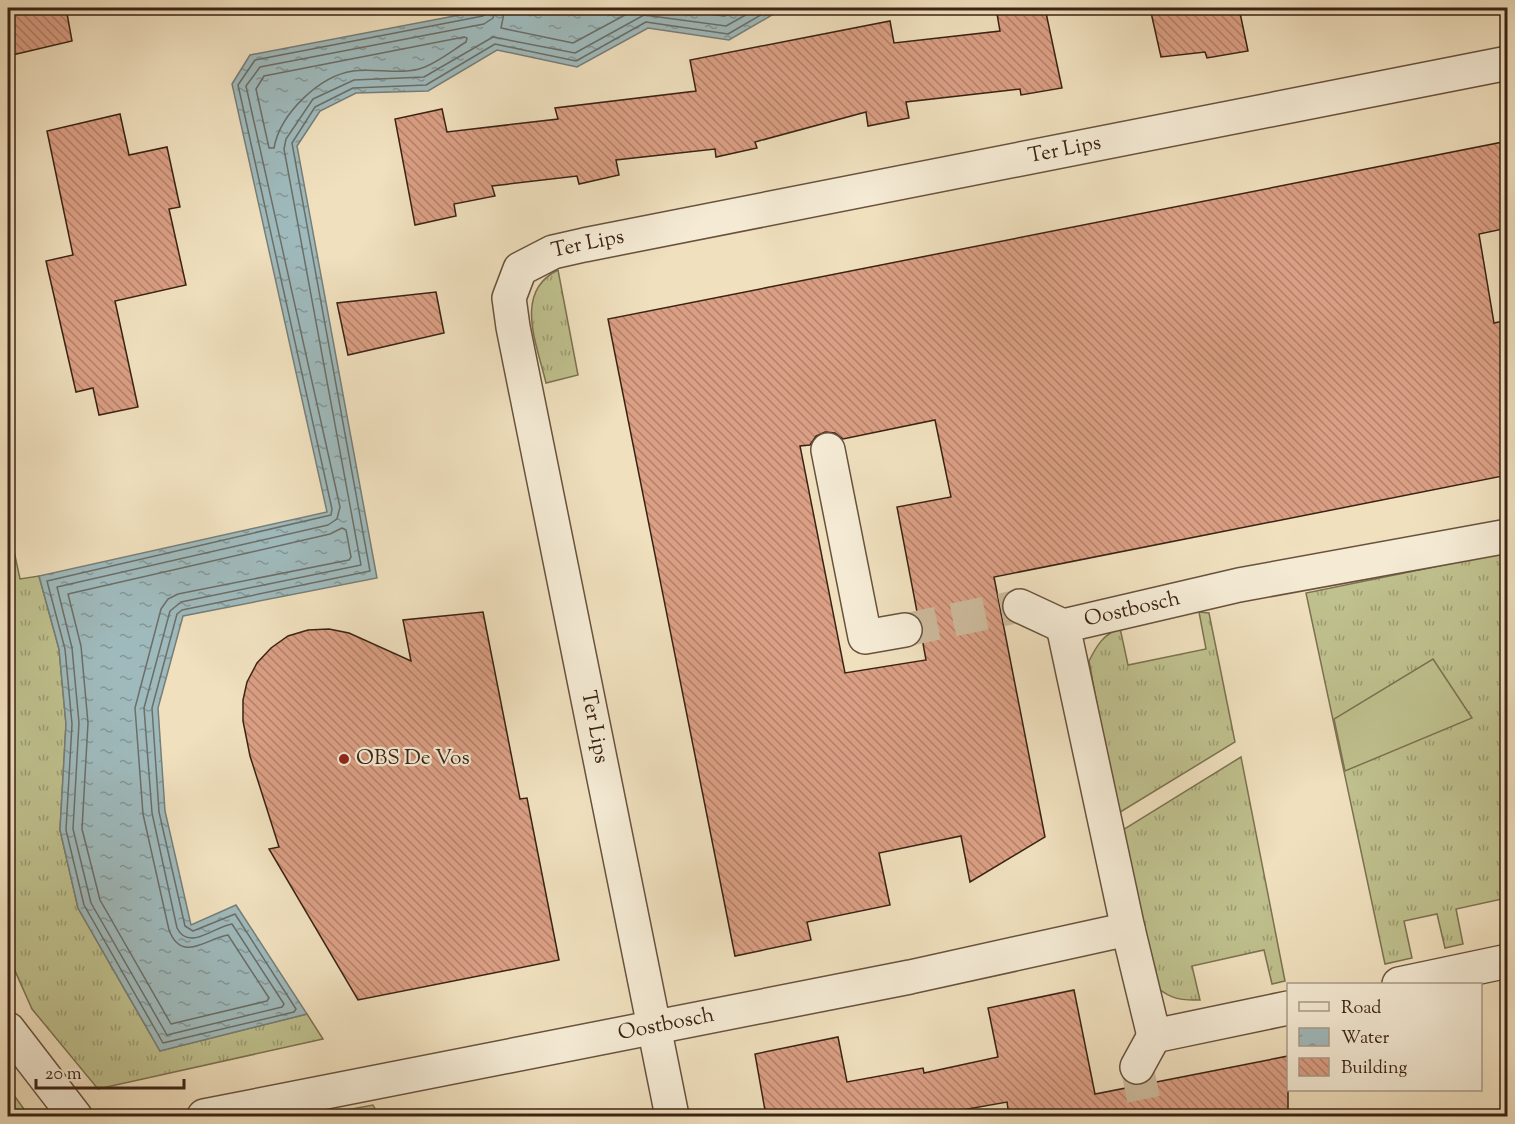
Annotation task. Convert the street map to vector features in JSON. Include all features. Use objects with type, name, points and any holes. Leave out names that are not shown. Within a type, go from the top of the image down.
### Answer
[{"type":"street","name":"Ter Lips","points":[[672,1116],[513,327],[509,298],[520,269],[553,252],[584,245],[1151,131],[1508,63]]},
{"type":"street","points":[[828,450],[866,637],[905,630]]},
{"type":"street","name":"Oostbosch","points":[[1154,1036],[1128,929],[1063,626],[1239,585],[1508,536]]},
{"type":"street","points":[[1020,606],[1063,626]]},
{"type":"street","name":"Oostbosch","points":[[204,1116],[910,977],[1128,929]]},
{"type":"street","points":[[1404,983],[1508,961]]},
{"type":"street","points":[[1137,1067],[1154,1036],[1287,1008]]},
{"type":"street","points":[[8,1029],[75,1116]]},
{"type":"green space","points":[[558,270],[578,375],[546,383],[534,336],[532,305],[536,291],[544,280]]},
{"type":"green space","points":[[8,523],[20,579],[39,576],[59,649],[66,724],[60,830],[78,908],[160,1051],[307,1014],[323,1039],[98,1089],[32,1009],[8,955]]},
{"type":"green space","points":[[1507,552],[1507,898],[1456,909],[1463,944],[1445,948],[1437,914],[1404,921],[1412,958],[1385,964],[1306,593]]},
{"type":"green space","points":[[1199,612],[1209,613],[1235,742],[1117,814],[1089,661],[1101,641],[1120,628],[1128,665],[1206,649]]},
{"type":"green space","points":[[1433,659],[1472,718],[1345,771],[1334,719]]},
{"type":"green space","points":[[1241,757],[1285,981],[1272,984],[1264,950],[1192,966],[1200,1000],[1178,999],[1161,991],[1150,981],[1121,831]]},
{"type":"green space","points":[[8,1087],[29,1116],[8,1116]]},
{"type":"green space","points":[[373,1105],[379,1116],[314,1116]]},
{"type":"water","points":[[496,8],[784,8],[729,40],[648,28],[577,67],[497,50],[428,91],[356,93],[320,111],[297,146],[377,578],[183,616],[158,708],[165,811],[191,925],[236,905],[307,1014],[160,1051],[78,908],[60,830],[66,724],[59,649],[39,576],[327,512],[232,84],[250,55]]},
{"type":"building","points":[[8,8],[66,8],[72,41],[8,56]]},
{"type":"building","points":[[996,8],[1045,8],[1062,88],[1021,95],[1020,89],[906,102],[909,118],[868,126],[866,112],[755,142],[757,148],[716,157],[715,149],[616,160],[619,175],[579,184],[577,176],[492,186],[495,196],[454,204],[456,216],[415,225],[395,119],[442,109],[447,132],[558,119],[555,108],[696,91],[690,60],[890,21],[894,43],[1000,31]]},
{"type":"building","points":[[1150,8],[1239,8],[1248,51],[1207,58],[1205,52],[1161,57]]},
{"type":"building","points":[[120,114],[129,155],[167,147],[180,207],[169,209],[186,285],[115,301],[138,407],[99,415],[93,388],[76,392],[46,261],[73,255],[47,131]]},
{"type":"building","points":[[1508,141],[1508,228],[1479,234],[1494,323],[1508,320],[1508,475],[994,577],[1045,837],[970,882],[961,836],[879,853],[890,905],[807,922],[811,940],[735,956],[608,319]],"holes":[[[935,420],[951,497],[897,507],[918,617],[923,626],[922,638],[926,660],[845,673],[800,446],[810,445],[816,436],[825,432],[835,433],[843,439]]]},
{"type":"building","points":[[436,292],[444,333],[348,355],[337,303]]},
{"type":"building","points":[[483,612],[520,799],[527,798],[559,960],[358,1000],[269,849],[279,847],[250,756],[243,721],[243,700],[247,682],[257,663],[271,648],[288,636],[308,630],[329,629],[349,633],[411,661],[403,620]]},
{"type":"building","points":[[1074,990],[1095,1094],[1287,1056],[1288,1116],[1009,1116],[1007,1102],[928,1116],[766,1116],[755,1054],[838,1037],[847,1082],[923,1068],[924,1073],[998,1057],[988,1008]]},
{"type":"tunnel","points":[[905,630],[1020,606]]},
{"type":"tunnel","points":[[1137,1067],[1147,1116]]},
{"type":"place","name":"OBS De Vos","points":[[344,759]]}]
